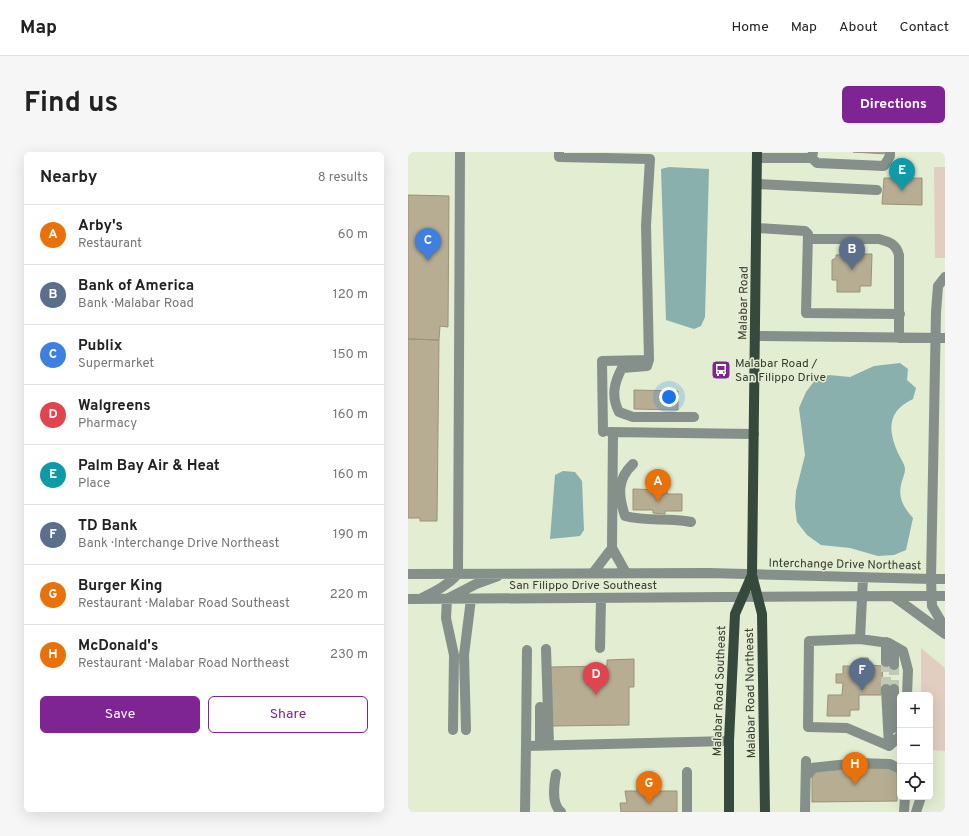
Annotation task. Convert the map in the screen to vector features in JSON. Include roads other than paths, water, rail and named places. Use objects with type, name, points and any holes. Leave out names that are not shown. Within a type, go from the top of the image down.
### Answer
[{"type":"main road","name":"Malabar Road","points":[[752,575],[757,155]]},
{"type":"main road","name":"Malabar Road Southeast","points":[[729,812],[729,742],[735,614],[752,575]]},
{"type":"main road","name":"Malabar Road Northeast","points":[[752,575],[762,614],[765,812]]},
{"type":"main road","points":[[729,799],[735,812]]},
{"type":"street","points":[[419,599],[442,588],[451,582],[458,574],[460,152]]},
{"type":"street","points":[[559,152],[559,157],[650,159],[646,225],[649,360],[646,366],[622,368],[615,380],[614,401],[619,412],[633,417],[694,417]]},
{"type":"street","points":[[757,155],[813,155],[817,164],[884,166],[890,152]]},
{"type":"street","points":[[757,184],[877,190]]},
{"type":"street","points":[[757,228],[805,231],[808,236],[806,313],[900,314]]},
{"type":"street","points":[[808,236],[879,239],[890,242],[897,248],[899,256],[899,338]]},
{"type":"street","points":[[945,277],[938,286],[940,338],[931,579],[945,579]]},
{"type":"street","points":[[755,336],[940,338]]},
{"type":"street","points":[[626,572],[612,548],[609,432],[602,361],[649,360]]},
{"type":"street","points":[[609,432],[754,434]]},
{"type":"street","points":[[634,464],[624,472],[620,481],[622,504],[625,516],[638,520],[680,520],[691,522]]},
{"type":"street","points":[[593,572],[612,548]]},
{"type":"street","name":"San Filippo Drive Southeast","points":[[408,574],[626,572],[752,575]]},
{"type":"street","points":[[453,730],[454,655],[446,618],[447,599],[476,584],[505,573]]},
{"type":"street","name":"Interchange Drive Northeast","points":[[752,575],[931,579],[932,606],[945,628]]},
{"type":"street","points":[[860,639],[864,578]]},
{"type":"street","points":[[758,598],[789,595],[945,596]]},
{"type":"street","points":[[893,596],[945,634]]},
{"type":"street","points":[[600,648],[601,598]]},
{"type":"street","name":"San Filippo Drive Southeast","points":[[408,599],[758,598]]},
{"type":"street","points":[[466,730],[464,655],[471,599]]},
{"type":"street","points":[[892,689],[895,741],[847,728],[808,728],[809,641],[860,639],[893,645],[903,652],[908,670],[907,692]]},
{"type":"street","points":[[893,645],[893,664],[893,645]]},
{"type":"street","points":[[543,649],[544,746]]},
{"type":"street","points":[[525,812],[527,650]]},
{"type":"street","points":[[526,746],[729,742]]},
{"type":"street","points":[[805,812],[806,761]]},
{"type":"street","points":[[806,776],[811,771],[811,768],[820,766],[895,762]]},
{"type":"street","points":[[687,772],[687,812]]},
{"type":"street","points":[[556,774],[553,789],[557,809],[561,812]]},
{"type":"street","points":[[904,812],[905,800]]},
{"type":"street","points":[[916,812],[920,800]]},
{"type":"water","points":[[669,167],[709,169],[705,317],[701,326],[694,329],[666,320],[661,169]]},
{"type":"water","points":[[900,363],[908,369],[907,380],[916,388],[913,399],[904,404],[894,416],[891,430],[895,446],[905,467],[905,473],[900,490],[901,499],[904,507],[913,518],[906,550],[894,555],[878,556],[850,548],[821,545],[807,535],[797,522],[795,506],[796,491],[805,455],[799,408],[806,392],[815,380],[829,375],[850,377],[874,366]]},
{"type":"water","points":[[563,471],[575,472],[582,481],[584,530],[580,536],[550,539],[555,475]]},
{"type":"tunnel","points":[[886,662],[886,689]]},
{"type":"tunnel","points":[[894,665],[894,689]]},
{"type":"place","name":"Palm Bay Air & Heat","points":[[902,191]]},
{"type":"place","name":"Publix","points":[[428,261]]},
{"type":"place","name":"Bank of America","points":[[852,270]]},
{"type":"place","name":"Malabar Road / San Filippo Drive","points":[[721,370]]},
{"type":"place","name":"Arby's","points":[[658,502]]},
{"type":"place","name":"TD Bank","points":[[862,691]]},
{"type":"place","name":"Walgreens","points":[[596,695]]},
{"type":"place","name":"McDonald's","points":[[855,785]]},
{"type":"place","name":"Burger King","points":[[649,804]]}]
